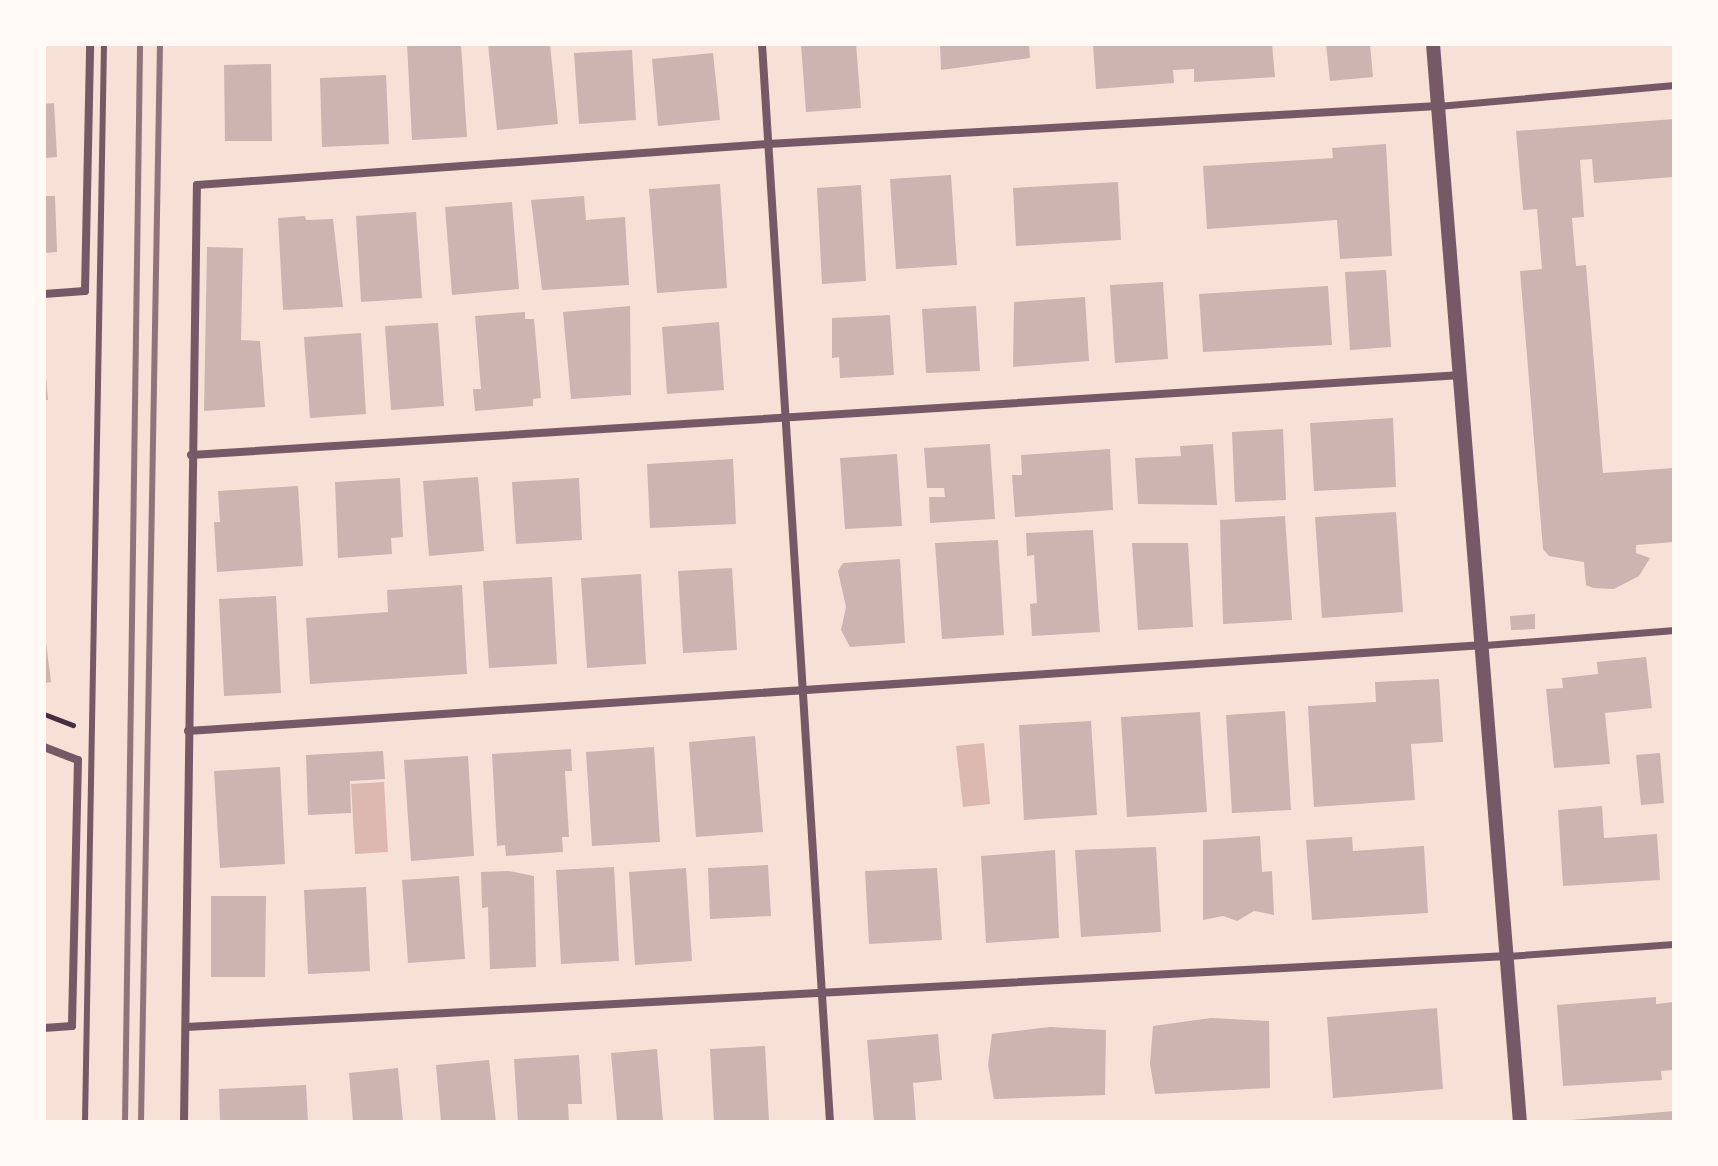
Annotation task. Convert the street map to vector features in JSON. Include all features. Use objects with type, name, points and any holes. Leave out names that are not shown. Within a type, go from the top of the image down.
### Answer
[{"type":"street","points":[[44,294],[85,291],[90,44]]},
{"type":"street","points":[[762,44],[788,417],[830,1122]]},
{"type":"street","points":[[1433,44],[1485,645],[1520,1122]]},
{"type":"street","points":[[184,1122],[197,185],[768,144],[1438,106],[1674,85]]},
{"type":"street","points":[[191,455],[1462,375]]},
{"type":"street","points":[[188,731],[1674,630]]},
{"type":"street","points":[[44,747],[78,760],[72,1026],[44,1028]]},
{"type":"street","points":[[186,1027],[1507,956],[1674,944]]},
{"type":"lane","points":[[85,1122],[104,44]]},
{"type":"path","points":[[44,714],[81,728]]},
{"type":"shaded area","points":[[984,743],[990,804],[963,807],[956,746]]},
{"type":"shaded area","points":[[384,782],[388,852],[355,854],[351,784]]},
{"type":"building","points":[[407,44],[461,44],[467,137],[412,140]]},
{"type":"building","points":[[488,44],[550,44],[558,124],[497,130]]},
{"type":"building","points":[[801,44],[856,44],[861,108],[806,112]]},
{"type":"building","points":[[940,44],[1029,44],[1030,58],[941,70]]},
{"type":"building","points":[[1093,44],[1272,44],[1275,77],[1194,82],[1194,69],[1173,70],[1174,83],[1096,89]]},
{"type":"building","points":[[1326,44],[1370,44],[1373,77],[1330,81]]},
{"type":"building","points":[[632,50],[636,120],[579,124],[574,53]]},
{"type":"building","points":[[713,53],[720,120],[658,126],[652,59]]},
{"type":"building","points":[[271,64],[272,141],[225,141],[224,65]]},
{"type":"building","points":[[386,75],[389,144],[322,147],[320,78]]},
{"type":"building","points":[[54,103],[57,157],[44,158],[44,104]]},
{"type":"building","points":[[1674,119],[1674,177],[1594,183],[1592,159],[1580,160],[1584,217],[1572,218],[1576,266],[1586,265],[1603,473],[1674,468],[1674,542],[1636,545],[1636,553],[1650,558],[1639,576],[1614,589],[1593,588],[1586,585],[1584,562],[1549,556],[1543,549],[1520,271],[1542,269],[1537,209],[1523,210],[1516,131]]},
{"type":"building","points":[[1386,144],[1392,256],[1340,259],[1337,220],[1207,229],[1203,166],[1333,158],[1332,148]]},
{"type":"building","points":[[951,175],[957,265],[896,269],[890,179]]},
{"type":"building","points":[[1118,182],[1121,240],[1016,246],[1013,188]]},
{"type":"building","points":[[720,184],[727,288],[657,293],[649,189]]},
{"type":"building","points":[[861,185],[866,281],[822,284],[817,188]]},
{"type":"building","points":[[44,196],[55,196],[57,252],[44,253]]},
{"type":"building","points":[[584,196],[586,220],[625,217],[629,285],[542,290],[531,200]]},
{"type":"building","points":[[512,202],[519,289],[452,295],[445,207]]},
{"type":"building","points":[[416,212],[422,298],[361,302],[356,216]]},
{"type":"building","points":[[305,216],[306,220],[333,219],[343,307],[283,310],[278,218]]},
{"type":"building","points":[[207,247],[243,248],[241,340],[260,341],[265,407],[204,411]]},
{"type":"building","points":[[1386,270],[1391,347],[1350,350],[1345,272]]},
{"type":"building","points":[[1163,282],[1168,359],[1115,363],[1110,285]]},
{"type":"building","points":[[1328,286],[1332,345],[1203,352],[1199,294]]},
{"type":"building","points":[[1085,297],[1089,361],[1013,367],[1014,302]]},
{"type":"building","points":[[630,306],[631,395],[571,399],[563,312]]},
{"type":"building","points":[[976,306],[980,371],[926,373],[922,309]]},
{"type":"building","points":[[525,312],[525,319],[534,319],[541,398],[533,399],[533,406],[475,411],[473,389],[481,389],[475,316]]},
{"type":"building","points":[[890,315],[894,375],[840,378],[839,357],[832,358],[832,318]]},
{"type":"building","points":[[719,322],[724,390],[667,394],[662,327]]},
{"type":"building","points":[[438,323],[444,406],[391,410],[385,326]]},
{"type":"building","points":[[361,333],[366,414],[310,418],[304,337]]},
{"type":"building","points":[[46,377],[48,400],[44,400]]},
{"type":"building","points":[[1393,418],[1396,487],[1314,491],[1310,423]]},
{"type":"building","points":[[1283,429],[1286,500],[1235,502],[1232,432]]},
{"type":"building","points":[[990,444],[995,519],[930,523],[929,497],[945,497],[944,488],[927,488],[924,448]]},
{"type":"building","points":[[1213,444],[1217,505],[1138,504],[1135,458],[1181,456],[1180,446]]},
{"type":"building","points":[[1110,449],[1113,510],[1015,517],[1012,475],[1022,475],[1021,455]]},
{"type":"building","points":[[897,454],[902,526],[845,529],[840,458]]},
{"type":"building","points":[[733,459],[736,524],[650,528],[647,464]]},
{"type":"building","points":[[478,477],[484,551],[429,556],[423,481]]},
{"type":"building","points":[[400,478],[403,537],[391,538],[392,554],[338,558],[335,482]]},
{"type":"building","points":[[579,478],[582,540],[516,544],[512,482]]},
{"type":"building","points":[[298,486],[303,566],[217,572],[214,522],[220,522],[218,491]]},
{"type":"building","points":[[1396,512],[1403,612],[1322,618],[1315,517]]},
{"type":"building","points":[[1285,516],[1292,620],[1223,624],[1220,520]]},
{"type":"building","points":[[1093,530],[1100,632],[1032,636],[1030,604],[1037,603],[1034,555],[1027,556],[1026,533]]},
{"type":"building","points":[[998,540],[1004,635],[942,639],[935,543]]},
{"type":"building","points":[[1132,543],[1188,543],[1193,627],[1138,630]]},
{"type":"building","points":[[900,559],[905,643],[850,647],[841,630],[846,607],[838,571],[843,563]]},
{"type":"building","points":[[732,568],[737,650],[683,653],[678,571]]},
{"type":"building","points":[[641,574],[646,664],[587,668],[581,578]]},
{"type":"building","points":[[552,577],[557,664],[489,668],[483,581]]},
{"type":"building","points":[[462,585],[467,674],[310,684],[306,618],[388,612],[387,590]]},
{"type":"building","points":[[276,596],[281,693],[224,696],[219,599]]},
{"type":"building","points":[[1535,614],[1535,629],[1511,630],[1510,616]]},
{"type":"building","points":[[44,627],[51,682],[44,683]]},
{"type":"building","points":[[1646,657],[1652,708],[1605,713],[1610,764],[1554,768],[1546,689],[1563,688],[1562,678],[1598,674],[1597,662]]},
{"type":"building","points":[[1439,679],[1443,742],[1411,744],[1415,800],[1314,807],[1308,706],[1376,702],[1375,682]]},
{"type":"building","points":[[1285,711],[1291,810],[1232,813],[1226,715]]},
{"type":"building","points":[[1200,712],[1207,812],[1127,817],[1121,717]]},
{"type":"building","points":[[1091,721],[1097,815],[1024,820],[1019,725]]},
{"type":"building","points":[[755,736],[763,832],[696,837],[689,742]]},
{"type":"building","points":[[654,747],[660,842],[592,846],[586,752]]},
{"type":"building","points":[[571,749],[572,771],[565,771],[569,837],[562,837],[563,852],[506,856],[505,845],[497,846],[492,754]]},
{"type":"building","points":[[383,751],[385,779],[350,781],[351,813],[308,815],[306,755]]},
{"type":"building","points":[[1660,753],[1664,803],[1641,805],[1636,755]]},
{"type":"building","points":[[468,756],[474,856],[411,861],[404,760]]},
{"type":"building","points":[[280,767],[285,864],[220,868],[214,771]]},
{"type":"building","points":[[1602,806],[1604,838],[1657,834],[1660,880],[1563,886],[1558,810]]},
{"type":"building","points":[[1260,836],[1262,872],[1272,871],[1274,915],[1254,911],[1237,921],[1223,916],[1203,920],[1203,840]]},
{"type":"building","points":[[1352,837],[1353,851],[1424,846],[1428,913],[1312,920],[1306,840]]},
{"type":"building","points":[[1156,847],[1161,932],[1081,937],[1075,850]]},
{"type":"building","points":[[1055,850],[1059,938],[986,943],[981,856]]},
{"type":"building","points":[[768,865],[771,916],[710,919],[708,868]]},
{"type":"building","points":[[614,867],[619,961],[561,964],[556,870]]},
{"type":"building","points":[[686,868],[692,961],[635,965],[629,872]]},
{"type":"building","points":[[937,868],[942,940],[869,944],[865,871]]},
{"type":"building","points":[[509,871],[534,876],[536,967],[490,969],[488,907],[482,908],[481,872]]},
{"type":"building","points":[[459,876],[465,959],[408,963],[402,880]]},
{"type":"building","points":[[366,887],[370,971],[308,974],[304,890]]},
{"type":"building","points":[[211,896],[266,896],[265,977],[211,977]]},
{"type":"building","points":[[1656,997],[1656,1004],[1674,1002],[1674,1070],[1661,1071],[1662,1080],[1563,1086],[1557,1005]]},
{"type":"building","points":[[1437,1008],[1443,1089],[1333,1098],[1327,1017]]},
{"type":"building","points":[[1211,1018],[1269,1021],[1270,1088],[1155,1094],[1150,1064],[1153,1026]]},
{"type":"building","points":[[1050,1027],[1106,1030],[1105,1095],[994,1099],[988,1065],[992,1034]]},
{"type":"building","points":[[938,1034],[942,1080],[913,1083],[916,1122],[874,1122],[867,1040]]},
{"type":"building","points":[[765,1046],[769,1122],[714,1122],[710,1049]]},
{"type":"building","points":[[657,1049],[663,1122],[617,1122],[611,1053]]},
{"type":"building","points":[[579,1055],[582,1104],[568,1104],[569,1122],[518,1122],[514,1059]]},
{"type":"building","points":[[489,1060],[496,1122],[441,1122],[436,1065]]},
{"type":"building","points":[[398,1068],[403,1122],[353,1122],[349,1073]]},
{"type":"building","points":[[306,1085],[308,1122],[220,1122],[219,1089]]},
{"type":"building","points":[[1674,1111],[1674,1122],[1571,1122],[1571,1120]]},
{"type":"railway","points":[[125,1122],[140,44]]},
{"type":"railway","points":[[141,1122],[160,44]]}]
